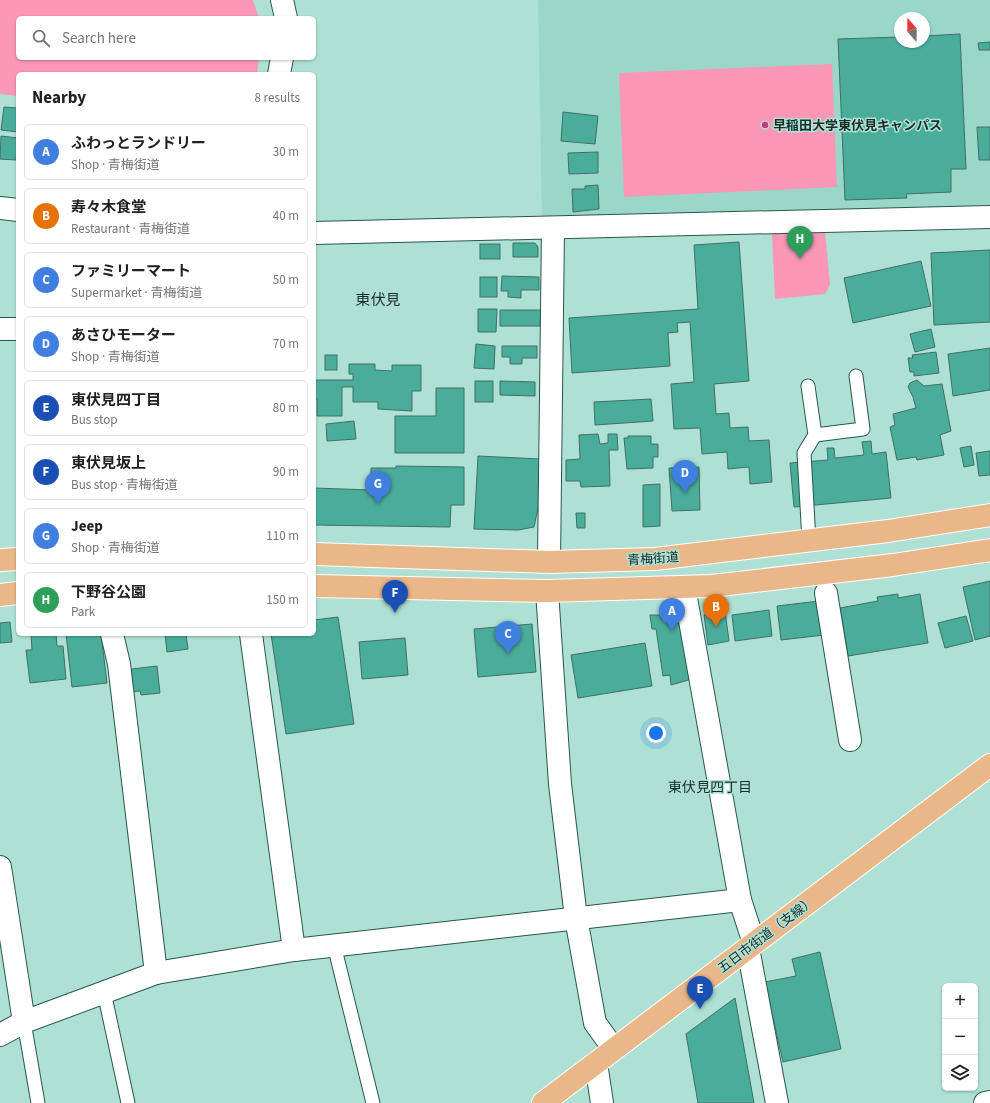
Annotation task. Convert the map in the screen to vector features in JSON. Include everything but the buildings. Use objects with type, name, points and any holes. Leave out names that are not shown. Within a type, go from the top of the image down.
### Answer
[{"type":"main road","name":"青梅街道","points":[[316,554],[549,562],[655,559],[809,541],[990,515]]},
{"type":"main road","points":[[316,586],[547,591],[712,586],[893,565],[990,550]]},
{"type":"main road","points":[[0,595],[16,593]]},
{"type":"main road","name":"五日市街道（支線）","points":[[543,1103],[990,765]]},
{"type":"street","points":[[282,0],[286,16]]},
{"type":"street","points":[[279,72],[282,60]]},
{"type":"street","points":[[0,208],[16,210]]},
{"type":"street","points":[[316,233],[990,217]]},
{"type":"street","points":[[549,562],[553,228]]},
{"type":"street","points":[[0,329],[16,329]]},
{"type":"street","points":[[684,587],[740,900],[751,945],[777,1103]]},
{"type":"street","points":[[547,591],[560,784],[576,918],[595,1023],[614,1049]]},
{"type":"street","points":[[826,593],[850,740]]},
{"type":"street","points":[[112,636],[119,664],[156,973]]},
{"type":"street","points":[[251,636],[294,950]]},
{"type":"street","points":[[0,867],[7,948],[24,1022]]},
{"type":"street","points":[[0,1035],[24,1022],[156,973],[294,950],[334,945],[740,900]]},
{"type":"street","points":[[596,1063],[602,1103]]},
{"type":"street","points":[[985,1103],[990,1102]]},
{"type":"lane","points":[[815,435],[863,429],[856,376]]},
{"type":"lane","points":[[808,386],[815,435],[804,453],[809,541]]},
{"type":"lane","points":[[334,945],[373,1103]]},
{"type":"lane","points":[[104,992],[128,1103]]},
{"type":"lane","points":[[24,1022],[38,1103]]},
{"type":"shaded area","points":[[0,0],[253,0],[258,16],[16,16],[16,60],[259,60],[257,72],[16,72],[16,96],[0,94]]},
{"type":"shaded area","name":"早稲田大学東伏見キャンパス","points":[[538,0],[990,0],[990,207],[542,221]]},
{"type":"shaded area","points":[[832,64],[837,187],[624,197],[619,73]]},
{"type":"shaded area","points":[[825,232],[830,285],[825,294],[775,299],[772,234]]},
{"type":"place","name":"早稲田大学東伏見キャンパス","points":[[765,125]]},
{"type":"place","name":"下野谷公園","points":[[800,259]]},
{"type":"place","name":"あさひモーター","points":[[685,493]]},
{"type":"place","name":"Jeep","points":[[378,504]]},
{"type":"place","name":"東伏見坂上","points":[[395,613]]},
{"type":"place","name":"寿々木食堂","points":[[716,627]]},
{"type":"place","name":"ふわっとランドリー","points":[[672,631]]},
{"type":"place","name":"ファミリーマート","points":[[508,654]]},
{"type":"place","name":"東伏見四丁目","points":[[700,1009]]},
{"type":"district","name":"東伏見","points":[[378,300]]},
{"type":"district","name":"東伏見四丁目","points":[[710,787]]}]
